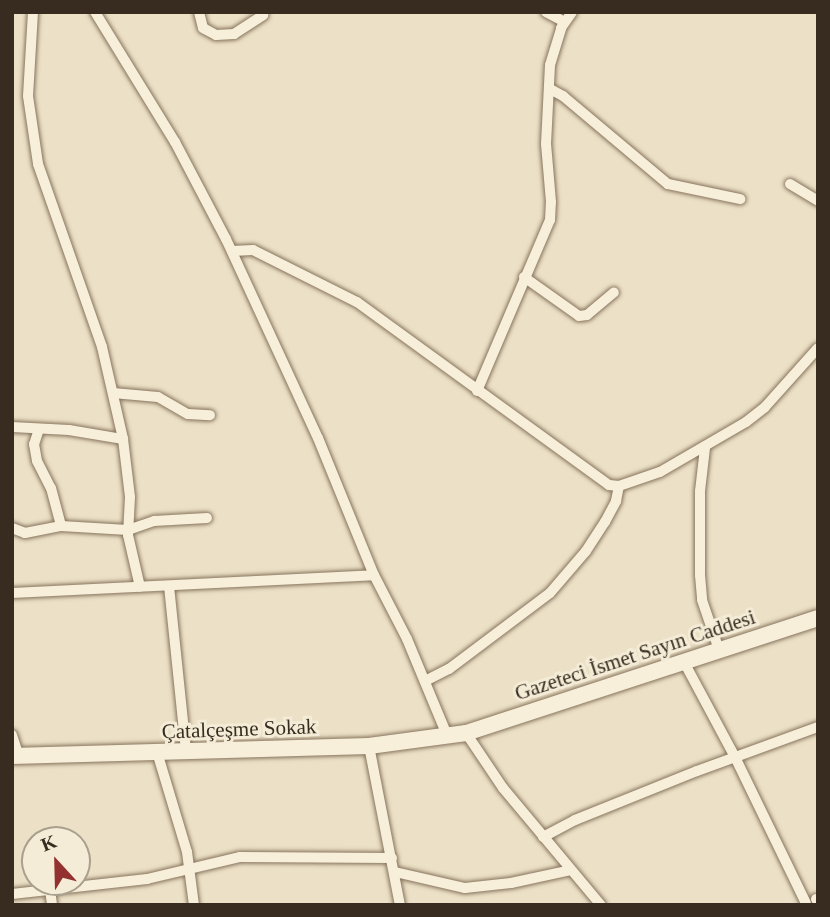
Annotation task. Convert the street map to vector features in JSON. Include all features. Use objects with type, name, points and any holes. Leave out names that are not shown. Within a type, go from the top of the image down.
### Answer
[{"type":"street","points":[[33,12],[28,96],[38,164],[86,295],[113,393],[123,439],[130,497],[128,530],[140,587]]},
{"type":"street","points":[[199,12],[203,28],[216,35],[234,34],[263,15]]},
{"type":"street","points":[[477,391],[514,310],[524,276],[550,220],[546,144],[550,65],[568,17],[546,12]]},
{"type":"street","points":[[100,14],[180,151],[232,251],[318,438],[374,575],[407,639],[447,735]]},
{"type":"street","points":[[550,89],[563,96],[668,184],[740,199]]},
{"type":"street","points":[[790,184],[818,201]]},
{"type":"street","points":[[232,251],[253,250],[357,302],[609,485],[619,486],[660,472],[705,448],[765,407],[818,348]]},
{"type":"street","points":[[524,276],[579,316],[587,315],[614,292]]},
{"type":"street","points":[[113,393],[158,397],[188,414],[210,415]]},
{"type":"street","points":[[12,427],[69,430],[123,439]]},
{"type":"street","points":[[39,429],[34,444],[37,461],[51,488],[61,526]]},
{"type":"street","points":[[705,448],[700,491],[700,575],[702,600],[719,650]]},
{"type":"street","points":[[425,681],[449,669],[550,593],[586,551],[605,522],[616,501],[619,486]]},
{"type":"street","points":[[12,528],[36,533],[61,526],[128,530],[154,521],[207,518]]},
{"type":"street","points":[[12,593],[374,575]]},
{"type":"street","points":[[169,586],[186,751]]},
{"type":"street","name":"Gazeteci İsmet Sayın Caddesi","points":[[466,733],[818,618]]},
{"type":"street","points":[[684,662],[812,901]]},
{"type":"street","points":[[543,837],[575,820],[818,727]]},
{"type":"street","points":[[466,733],[503,788],[601,905]]},
{"type":"street","name":"Çatalçeşme Sokak","points":[[15,756],[369,746],[466,733]]},
{"type":"street","points":[[12,735],[15,756]]},
{"type":"street","points":[[369,746],[400,905]]},
{"type":"street","points":[[157,752],[190,869],[194,905]]},
{"type":"street","points":[[91,885],[147,879],[240,858],[392,859]]},
{"type":"street","points":[[395,872],[465,888],[511,883],[571,870]]}]
